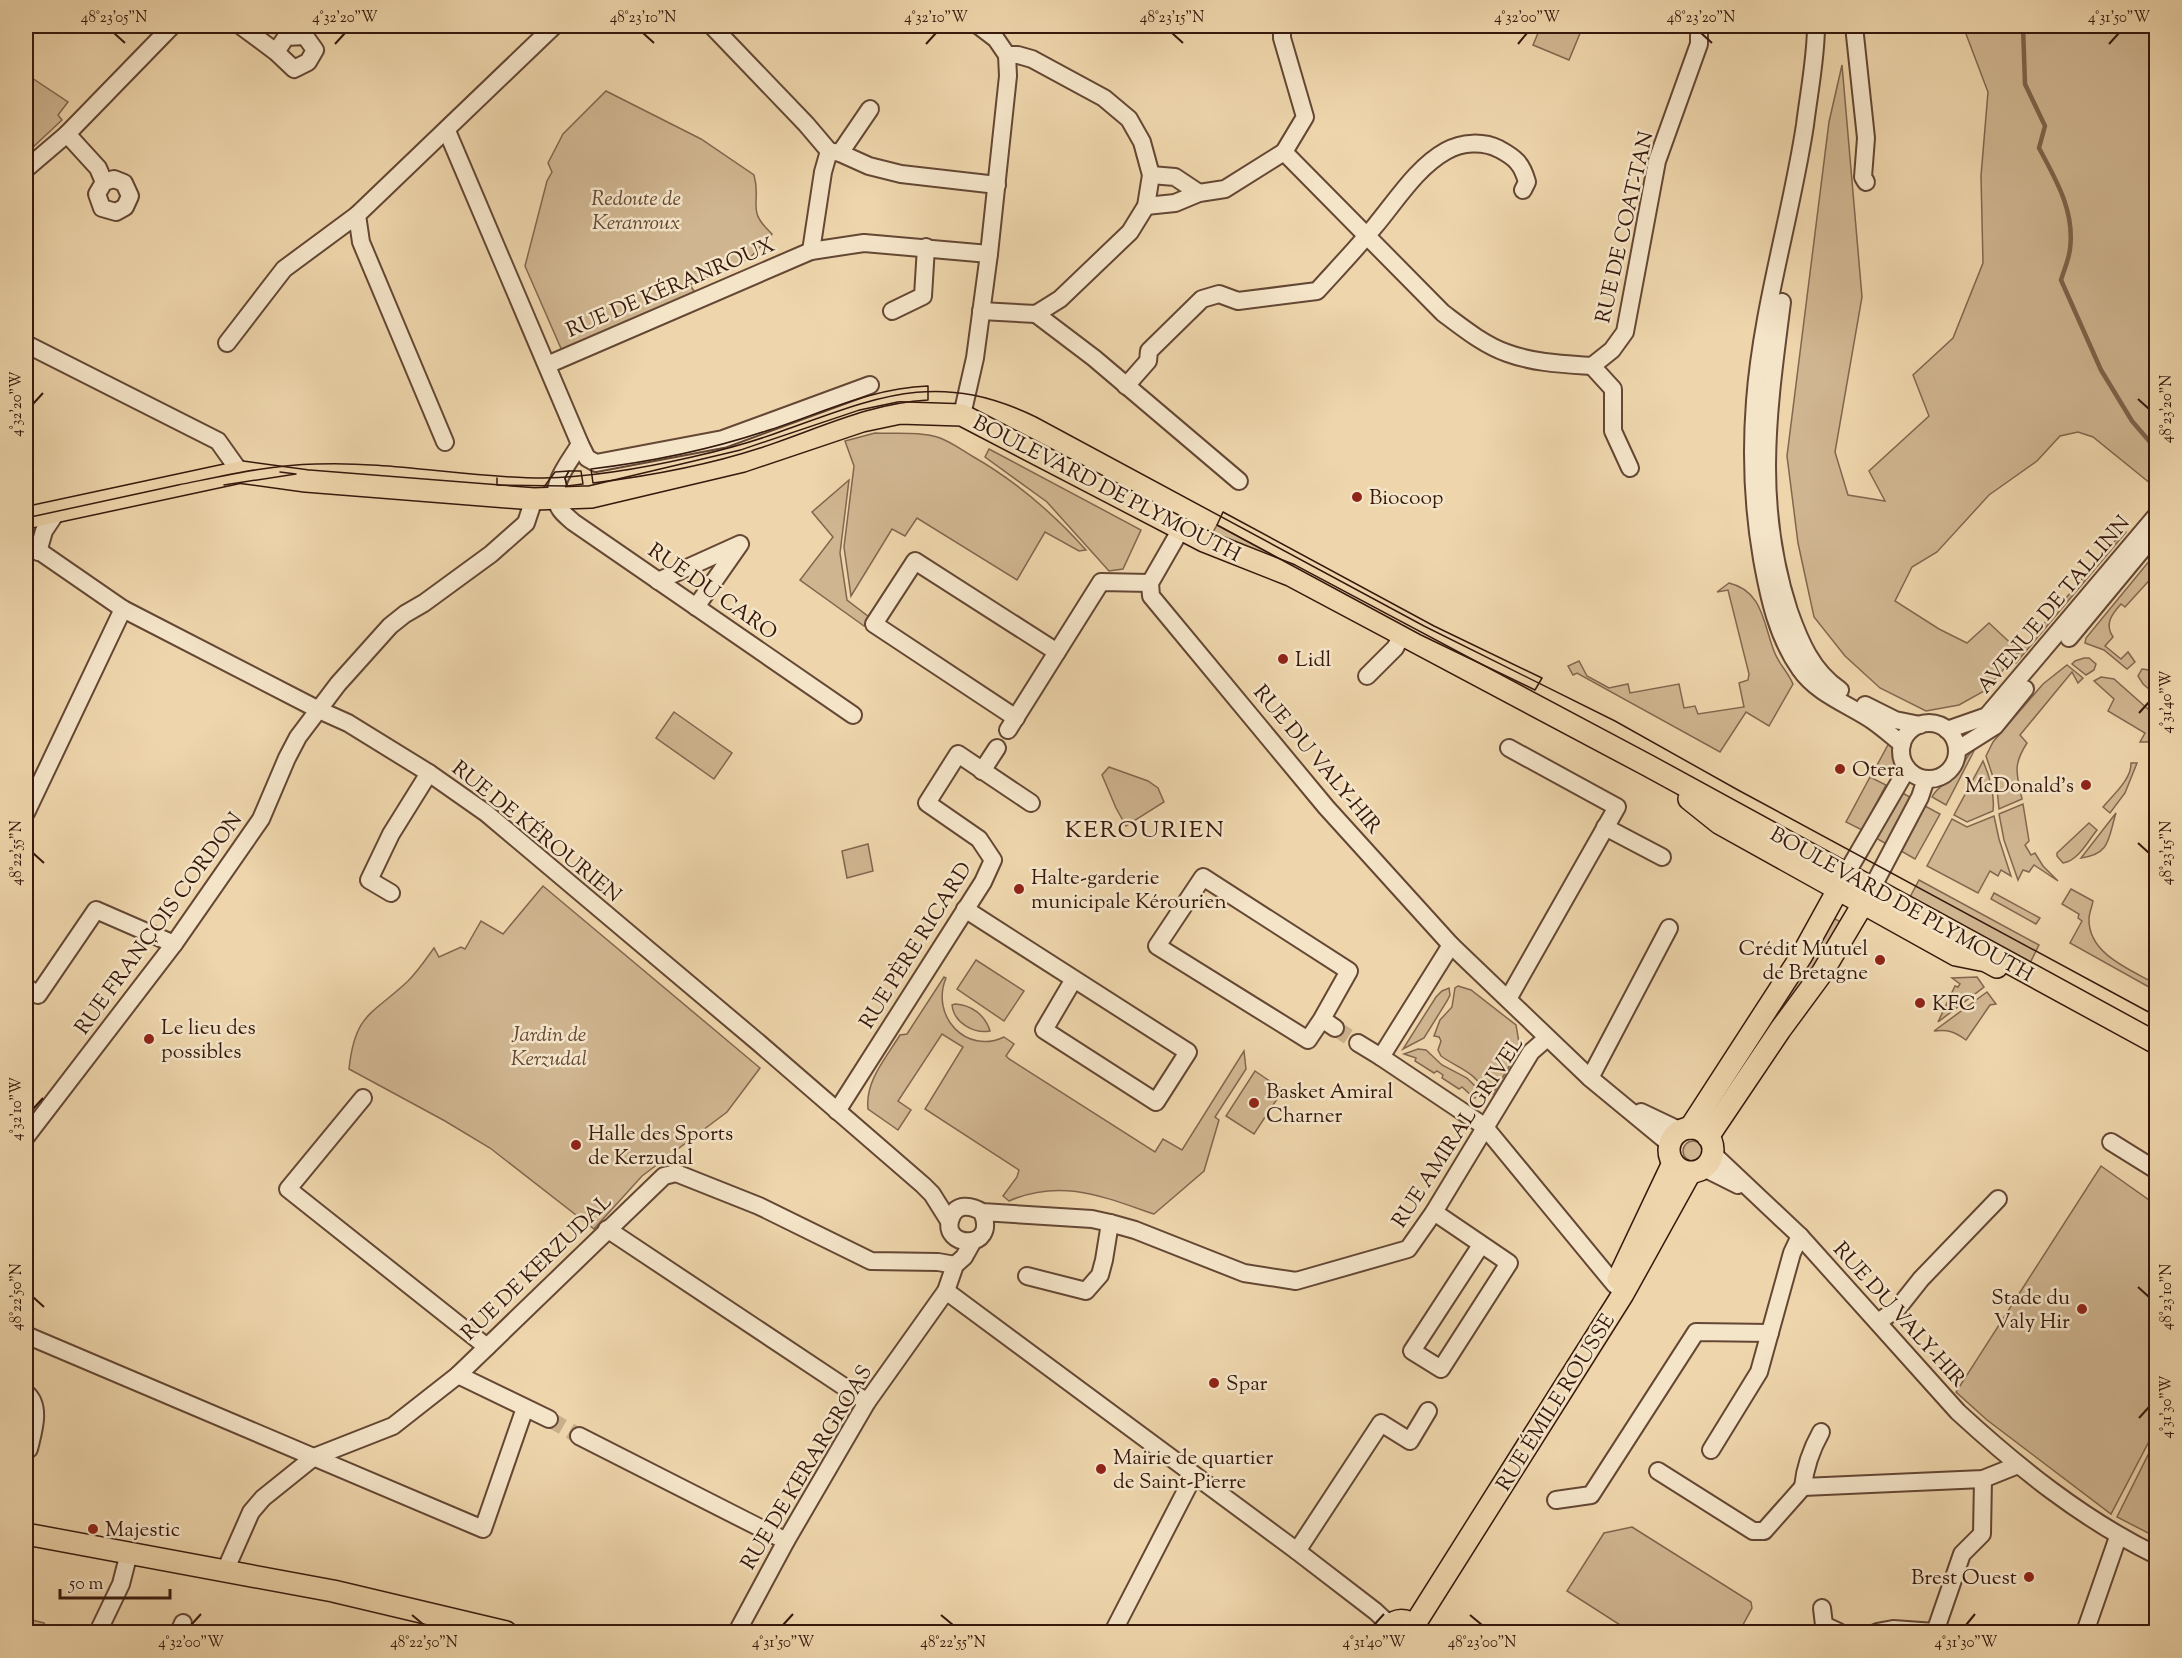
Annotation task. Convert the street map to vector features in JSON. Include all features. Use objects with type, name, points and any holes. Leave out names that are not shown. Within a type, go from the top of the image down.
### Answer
[{"type":"main road","name":"BOULEVARD DE PLYMOUTH","points":[[26,520],[240,472],[534,499],[591,497],[743,461],[862,421],[900,413],[962,414],[1181,529],[1249,561],[1290,575],[1647,765],[1868,896],[2157,1043]]},
{"type":"main road","name":"BOULEVARD DE PLYMOUTH","points":[[26,520],[241,476],[278,477]]},
{"type":"main road","name":"RUE ÉMILE ROUSSE","points":[[1401,1628],[1463,1526],[1488,1493],[1604,1307],[1843,882]]},
{"type":"main road","name":"BOULEVARD DE PLYMOUTH","points":[[1868,896],[1956,956],[1986,962],[2157,1052]]},
{"type":"main road","name":"RUE ÉMILE ROUSSE","points":[[1401,1628],[1623,1294],[1657,1235],[1691,1150],[1822,973],[1868,896]]},
{"type":"main road","points":[[26,1534],[333,1591],[506,1632]]},
{"type":"street","points":[[26,169],[67,134],[172,26]]},
{"type":"street","points":[[241,26],[276,52]]},
{"type":"street","points":[[227,343],[284,269],[357,215],[554,26]]},
{"type":"street","points":[[712,26],[834,152],[869,166],[901,174],[997,185]]},
{"type":"street","points":[[962,414],[975,358],[989,254],[1008,76],[1007,55],[996,39],[979,26]]},
{"type":"street","points":[[1146,206],[1175,203],[1199,193],[1225,189],[1284,152],[1305,117],[1282,38],[1282,26]]},
{"type":"street","name":"RUE DE COAT-TAN","points":[[1592,366],[1612,350],[1625,332],[1657,160],[1699,44],[1699,26]]},
{"type":"street","points":[[1816,26],[1810,89],[1770,391],[1766,492],[1790,636],[1801,671],[1813,684],[1888,732],[1902,744]]},
{"type":"street","points":[[1854,26],[1866,138],[1863,177],[1866,182]]},
{"type":"street","points":[[981,311],[1036,314],[1060,299],[1130,232],[1146,206],[1151,175],[1142,142],[1129,119],[1104,98],[1032,59],[1007,55]]},
{"type":"street","points":[[811,251],[823,172],[834,152],[870,109]]},
{"type":"street","points":[[447,130],[580,444],[587,458],[596,464],[723,439],[870,385]]},
{"type":"street","points":[[67,134],[98,168],[104,182]]},
{"type":"street","points":[[1126,386],[1148,361],[1149,351],[1202,298],[1219,294],[1238,301],[1317,291],[1428,162],[1448,149],[1471,143],[1490,145],[1510,155],[1523,167],[1527,182],[1523,190]]},
{"type":"street","points":[[1284,152],[1443,313],[1473,335],[1506,353],[1539,361],[1592,366],[1613,389],[1613,431],[1630,468]]},
{"type":"street","points":[[1151,175],[1174,177],[1199,193]]},
{"type":"street","points":[[1797,178],[1766,330],[1755,399],[1753,447],[1755,498],[1759,540],[1771,608],[1811,662],[1836,688],[1895,720],[1920,724],[1930,723],[1947,730],[1955,739],[1956,760],[1945,775],[1936,779],[1916,776],[1907,769],[1903,761],[1902,744],[1906,735],[1920,724]]},
{"type":"street","points":[[357,215],[361,242],[444,442]]},
{"type":"street","name":"RUE DE KÉRANROUX","points":[[547,365],[811,251],[864,243],[989,254]]},
{"type":"street","points":[[892,311],[923,296],[926,247]]},
{"type":"street","points":[[1036,314],[1239,481]]},
{"type":"street","points":[[26,344],[218,441],[240,472]]},
{"type":"street","points":[[556,498],[562,472],[580,444]]},
{"type":"street","name":"RUE DU CARO","points":[[556,498],[560,509],[573,522],[853,715]]},
{"type":"street","name":"RUE FRANÇOIS CORDON","points":[[26,1137],[174,944],[261,819],[298,737],[338,684],[390,626],[491,554],[526,523],[534,499]]},
{"type":"street","name":"RUE DE KÉROURIEN","points":[[54,516],[32,547],[123,609],[348,723],[429,773],[486,813],[932,1194],[961,1206]]},
{"type":"street","name":"AVENUE DE TALLINN","points":[[1947,730],[1987,716],[2157,516]]},
{"type":"street","points":[[1057,652],[915,561],[874,624],[1012,724],[1101,582],[1150,584],[1181,529]]},
{"type":"street","name":"AVENUE DE TALLINN","points":[[1957,750],[1995,726],[2157,533]]},
{"type":"street","points":[[658,581],[740,544],[696,607]]},
{"type":"street","name":"RUE DU VALY-HIR","points":[[1150,584],[1151,596],[1326,807],[1451,945],[1547,1038],[1590,1078],[1626,1107],[1750,1191],[1800,1236],[1958,1412],[2018,1465],[2118,1536],[2157,1555]]},
{"type":"street","points":[[26,813],[123,609]]},
{"type":"street","points":[[1367,676],[1395,648],[1402,635]]},
{"type":"street","points":[[982,771],[997,748]]},
{"type":"street","points":[[1508,999],[1617,807],[1509,748]]},
{"type":"street","name":"RUE PÈRE RICARD","points":[[837,1111],[983,882],[993,860],[988,849],[979,839],[927,803],[958,754],[1031,802]]},
{"type":"street","name":"RUE ÉMILE ROUSSE","points":[[1843,882],[1907,769]]},
{"type":"street","points":[[391,893],[369,880],[391,834],[429,773]]},
{"type":"street","name":"RUE ÉMILE ROUSSE","points":[[1868,896],[1920,798],[1926,779]]},
{"type":"street","points":[[1605,827],[1662,857]]},
{"type":"street","points":[[1203,877],[1349,971],[1328,1024],[1308,1040],[1157,946],[1203,877]]},
{"type":"street","points":[[965,909],[1188,1052],[1156,1102],[1044,1030],[1074,979]]},
{"type":"street","points":[[26,987],[38,995],[96,910],[174,944]]},
{"type":"street","points":[[1590,1078],[1669,928]]},
{"type":"street","points":[[1381,1057],[1451,945]]},
{"type":"street","name":"RUE AMIRAL GRIVEL","points":[[982,1212],[1092,1219],[1135,1230],[1244,1273],[1296,1281],[1408,1249],[1434,1212],[1484,1126],[1531,1052],[1547,1038]]},
{"type":"street","points":[[1358,1043],[1484,1126],[1615,1285]]},
{"type":"street","points":[[363,1098],[288,1190],[487,1347]]},
{"type":"street","points":[[2111,1142],[2157,1170]]},
{"type":"street","name":"RUE DE KERZUDAL","points":[[314,1457],[393,1426],[458,1375],[664,1176],[676,1173],[759,1206],[871,1261],[938,1262],[955,1265]]},
{"type":"street","name":"RUE DE KÉROURIEN","points":[[932,1194],[951,1229]]},
{"type":"street","points":[[1878,1322],[1898,1308],[1921,1279],[1998,1199]]},
{"type":"street","points":[[961,1206],[972,1206],[982,1212],[986,1221],[979,1236],[963,1242],[951,1229],[953,1212],[961,1206]]},
{"type":"street","points":[[1434,1212],[1509,1263],[1441,1369],[1412,1350],[1481,1245]]},
{"type":"street","name":"RUE AMIRAL GRIVEL","points":[[979,1236],[1023,1214]]},
{"type":"street","points":[[1027,1276],[1086,1291],[1100,1275],[1110,1223]]},
{"type":"street","points":[[607,1229],[867,1402]]},
{"type":"street","name":"RUE DE KERARGROAS","points":[[951,1229],[955,1265]]},
{"type":"street","name":"RUE DE KERARGROAS","points":[[737,1632],[786,1541],[867,1402],[946,1291],[955,1265],[964,1257],[979,1236]]},
{"type":"street","points":[[1710,1450],[1759,1372],[1792,1253],[1800,1236]]},
{"type":"street","points":[[946,1291],[1375,1611],[1401,1628]]},
{"type":"street","points":[[1556,1500],[1591,1495],[1696,1332],[1770,1333]]},
{"type":"street","points":[[26,1335],[483,1529],[525,1408]]},
{"type":"street","points":[[458,1375],[549,1419]]},
{"type":"street","points":[[26,1393],[29,1396],[35,1419],[29,1449]]},
{"type":"street","points":[[1297,1551],[1381,1423],[1410,1441],[1428,1411]]},
{"type":"street","points":[[1658,1471],[1753,1531],[1764,1531],[1803,1487],[1804,1473],[1821,1432]]},
{"type":"street","points":[[579,1436],[786,1541]]},
{"type":"street","points":[[225,1571],[251,1512],[276,1487],[314,1457]]},
{"type":"street","points":[[1803,1487],[1983,1479],[2018,1465]]},
{"type":"street","points":[[1113,1632],[1194,1475]]},
{"type":"street","points":[[1877,1632],[1893,1629],[1935,1632],[1962,1554],[1982,1534],[1983,1479]]},
{"type":"street","points":[[2085,1632],[2118,1536]]},
{"type":"street","points":[[98,1632],[120,1584],[129,1553]]},
{"type":"street","points":[[1822,1608],[1824,1625],[1839,1632]]},
{"type":"green space","points":[[1541,26],[1583,26],[1569,60],[1533,45]]},
{"type":"green space","points":[[1963,26],[2156,26],[2156,488],[2093,437],[2078,432],[2060,436],[2037,461],[1989,495],[1937,552],[1912,567],[1895,601],[1939,629],[1967,643],[1989,623],[2019,651],[1986,690],[1959,705],[1926,711],[1880,688],[1845,656],[1814,617],[1798,543],[1787,456],[1829,122],[1842,65],[1862,297],[1835,452],[1848,495],[1885,501],[1869,471],[1929,416],[1913,375],[1953,338],[1983,263],[1981,176],[1988,92]]},
{"type":"green space","points":[[26,74],[68,102],[58,115],[62,120],[32,148],[26,144]]},
{"type":"green space","name":"Redoute de Keranroux","points":[[606,91],[701,139],[754,175],[757,212],[772,234],[750,258],[690,285],[696,294],[563,353],[525,266],[547,181],[552,172],[548,163],[563,134]]},
{"type":"green space","points":[[875,433],[925,434],[952,444],[1018,487],[1047,510],[1086,550],[1079,551],[1045,532],[1017,580],[917,518],[905,536],[892,529],[851,596],[844,547],[854,466],[845,441]]},
{"type":"green space","points":[[989,449],[1141,530],[1123,569],[1109,571],[1047,502],[985,457]]},
{"type":"green space","points":[[849,480],[840,553],[847,600],[869,617],[864,626],[800,580],[833,537],[812,512]]},
{"type":"green space","points":[[1217,525],[1306,573],[1210,537]]},
{"type":"green space","points":[[2124,530],[2126,532],[2016,663],[2013,660]]},
{"type":"green space","points":[[2155,554],[2156,573],[2125,607],[2121,604],[2109,623],[2113,637],[2105,646],[2121,659],[2128,652],[2135,662],[2127,669],[2104,650],[2085,643],[2086,638]]},
{"type":"green space","points":[[1729,583],[1749,593],[1755,601],[1764,619],[1776,655],[1793,684],[1769,726],[1746,712],[1720,752],[1577,673],[1573,675],[1568,666],[1579,661],[1587,676],[1609,688],[1628,684],[1630,693],[1679,684],[1684,708],[1695,706],[1698,714],[1744,707],[1739,683],[1748,680],[1749,674],[1728,590],[1717,592]]},
{"type":"green space","points":[[2089,658],[2096,664],[2094,670],[2086,675],[2072,664]]},
{"type":"green space","points":[[2067,665],[2083,678],[2078,683],[2072,672],[2020,735],[2027,743],[2019,758],[2017,770],[2022,799],[1999,809],[1997,789],[1986,756],[1993,742],[2043,684]]},
{"type":"green space","points":[[2142,669],[2156,671],[2156,695],[2143,684],[2138,676]]},
{"type":"green space","points":[[2101,677],[2114,679],[2149,710],[2155,720],[2155,727],[2148,742],[2140,742],[2145,733],[2108,711],[2114,699],[2094,681]]},
{"type":"green space","points":[[674,712],[732,753],[714,779],[656,738]]},
{"type":"green space","points":[[1889,743],[1894,749],[1895,757],[1895,765],[1890,776],[1876,767]]},
{"type":"green space","points":[[1976,747],[1946,805],[1932,797],[1956,774]]},
{"type":"green space","points":[[1983,761],[1991,785],[1993,811],[1967,822],[1954,815]]},
{"type":"green space","points":[[2131,763],[2137,763],[2125,793],[2110,813],[2103,807],[2125,781]]},
{"type":"green space","points":[[1109,767],[1148,781],[1158,788],[1164,802],[1126,826],[1102,775]]},
{"type":"green space","points":[[1870,777],[1886,785],[1862,830],[1846,822]]},
{"type":"green space","points":[[1901,792],[1913,799],[1888,845],[1876,838]]},
{"type":"green space","points":[[2023,804],[2029,841],[2025,845],[2031,855],[2035,853],[2043,866],[2058,881],[2034,865],[2029,872],[2023,870],[2018,880],[2004,840],[1999,814]]},
{"type":"green space","points":[[1925,806],[1940,814],[1915,859],[1901,851]]},
{"type":"green space","points":[[2116,813],[2103,849],[2091,856],[2081,858]]},
{"type":"green space","points":[[1994,816],[2011,876],[2001,870],[1998,876],[1990,871],[1978,893],[1927,866],[1952,819],[1967,827]]},
{"type":"green space","points":[[2089,823],[2097,830],[2078,855],[2063,863],[2057,853]]},
{"type":"green space","points":[[868,844],[873,871],[847,878],[842,851]]},
{"type":"green space","points":[[1919,880],[2039,945],[2029,965],[1910,897]]},
{"type":"green space","name":"Jardin de Kerzudal","points":[[543,886],[760,1068],[727,1112],[642,1176],[594,1229],[490,1148],[349,1069],[356,1036],[367,1017],[412,977],[434,948],[439,957],[461,947],[465,949],[481,921],[503,934]]},
{"type":"green space","points":[[2071,889],[2093,901],[2089,917],[2091,931],[2103,951],[2124,967],[2156,984],[2156,991],[2070,943],[2082,921],[2078,918],[2079,914],[2062,904]]},
{"type":"green space","points":[[1994,893],[2040,918],[2036,924],[1991,899]]},
{"type":"green space","points":[[1833,918],[1843,923],[1752,1060],[1712,1105]]},
{"type":"green space","points":[[976,960],[1024,991],[1004,1021],[957,989]]},
{"type":"green space","points":[[944,977],[946,978],[942,992],[943,1006],[955,1029],[965,1037],[977,1041],[990,1041],[1004,1037],[1014,1044],[1006,1056],[1009,1059],[1155,1152],[1163,1139],[1182,1150],[1244,1051],[1246,1069],[1215,1117],[1219,1120],[1204,1171],[1154,1214],[1100,1196],[1065,1191],[1028,1194],[1009,1201],[1003,1196],[1017,1177],[1019,1170],[925,1109],[963,1047],[942,1034],[898,1101],[911,1110],[898,1130],[868,1109],[870,1089],[878,1070],[900,1035],[907,1034]]},
{"type":"green space","points":[[1977,977],[1984,987],[1938,1022],[1955,986],[1958,987],[1960,984],[1952,978]]},
{"type":"green space","points":[[1458,986],[1471,990],[1516,1025],[1520,1048],[1493,1094],[1486,1095],[1473,1076],[1441,1056],[1438,1050],[1441,1041],[1439,1037],[1434,1036],[1440,1020],[1452,1007],[1455,988]]},
{"type":"green space","points":[[1449,988],[1450,995],[1447,1001],[1424,1038],[1403,1049],[1436,997]]},
{"type":"green space","points":[[1987,992],[1996,1004],[1990,1005],[1966,1040],[1951,1032],[1934,1031]]},
{"type":"green space","points":[[952,1005],[967,1006],[977,1012],[985,1020],[990,1031],[978,1031],[966,1026],[954,1011]]},
{"type":"green space","points":[[1418,1049],[1426,1050],[1442,1065],[1467,1078],[1478,1089],[1480,1097],[1474,1098],[1462,1087],[1459,1089],[1442,1078],[1443,1075],[1437,1071],[1434,1073],[1415,1061],[1416,1058],[1404,1054]]},
{"type":"green space","name":"Basket Amiral Charner","points":[[1255,1071],[1283,1090],[1254,1134],[1226,1116]]},
{"type":"green space","points":[[1693,1141],[1700,1144],[1703,1151],[1700,1158],[1693,1161],[1686,1158],[1683,1151],[1686,1144]]},
{"type":"green space","name":"Stade du Valy Hir","points":[[2101,1166],[2156,1205],[2156,1428],[2111,1514],[1987,1420],[1956,1392]]},
{"type":"green space","points":[[2151,1449],[2156,1453],[2156,1537],[2117,1517]]},
{"type":"green space","points":[[1632,1527],[1751,1602],[1752,1608],[1739,1632],[1631,1632],[1567,1591],[1604,1533]]},
{"type":"green space","points":[[32,1620],[44,1623],[48,1632],[26,1632],[26,1622]]},
{"type":"waterway","points":[[2023,26],[2025,84],[2045,126],[2039,148],[2063,196],[2070,222],[2069,253],[2061,280],[2101,370],[2132,421],[2156,449]]},
{"type":"tunnel","points":[[1335,1028],[1358,1043]]},
{"type":"tunnel","points":[[549,1419],[579,1436]]},
{"type":"tram line","points":[[928,386],[928,400],[884,406],[842,418],[760,448],[719,460],[656,474],[593,483],[591,469],[701,450],[745,438],[886,391],[928,386]]},
{"type":"tram line","points":[[26,518],[229,475],[298,465],[373,465],[543,478],[599,474],[656,465],[726,449],[878,399],[908,393],[937,391],[968,394],[1001,402],[1036,417],[1424,626],[1615,721],[2156,1016]]},
{"type":"tram line","points":[[569,471],[581,471],[583,484],[567,486],[565,478],[569,471]]},
{"type":"tram line","points":[[497,478],[497,485],[567,486],[565,478],[569,471],[555,472],[544,487]]},
{"type":"tram line","points":[[224,485],[296,474],[280,472]]},
{"type":"tram line","points":[[1223,512],[1434,626],[1542,678],[1535,690],[1421,635],[1217,525],[1223,512]]},
{"type":"place","name":"Biocoop","points":[[1357,497]]},
{"type":"place","name":"Lidl","points":[[1283,659]]},
{"type":"place","name":"Otera","points":[[1840,769]]},
{"type":"place","name":"McDonald's","points":[[2086,785]]},
{"type":"place","name":"Halte-garderie municipale Kérourien","points":[[1019,889]]},
{"type":"place","name":"Crédit Mutuel de Bretagne","points":[[1880,960]]},
{"type":"place","name":"KFC","points":[[1920,1003]]},
{"type":"place","name":"Le lieu des possibles","points":[[149,1039]]},
{"type":"place","name":"Basket Amiral Charner","points":[[1254,1103]]},
{"type":"place","name":"Halle des Sports de Kerzudal","points":[[576,1145]]},
{"type":"place","name":"Stade du Valy Hir","points":[[2082,1309]]},
{"type":"place","name":"Spar","points":[[1214,1383]]},
{"type":"place","name":"Mairie de quartier de Saint-Pierre","points":[[1101,1469]]},
{"type":"place","name":"Majestic","points":[[93,1529]]},
{"type":"place","name":"Brest Ouest","points":[[2029,1577]]},
{"type":"district","name":"KEROURIEN","points":[[1145,829]]}]
